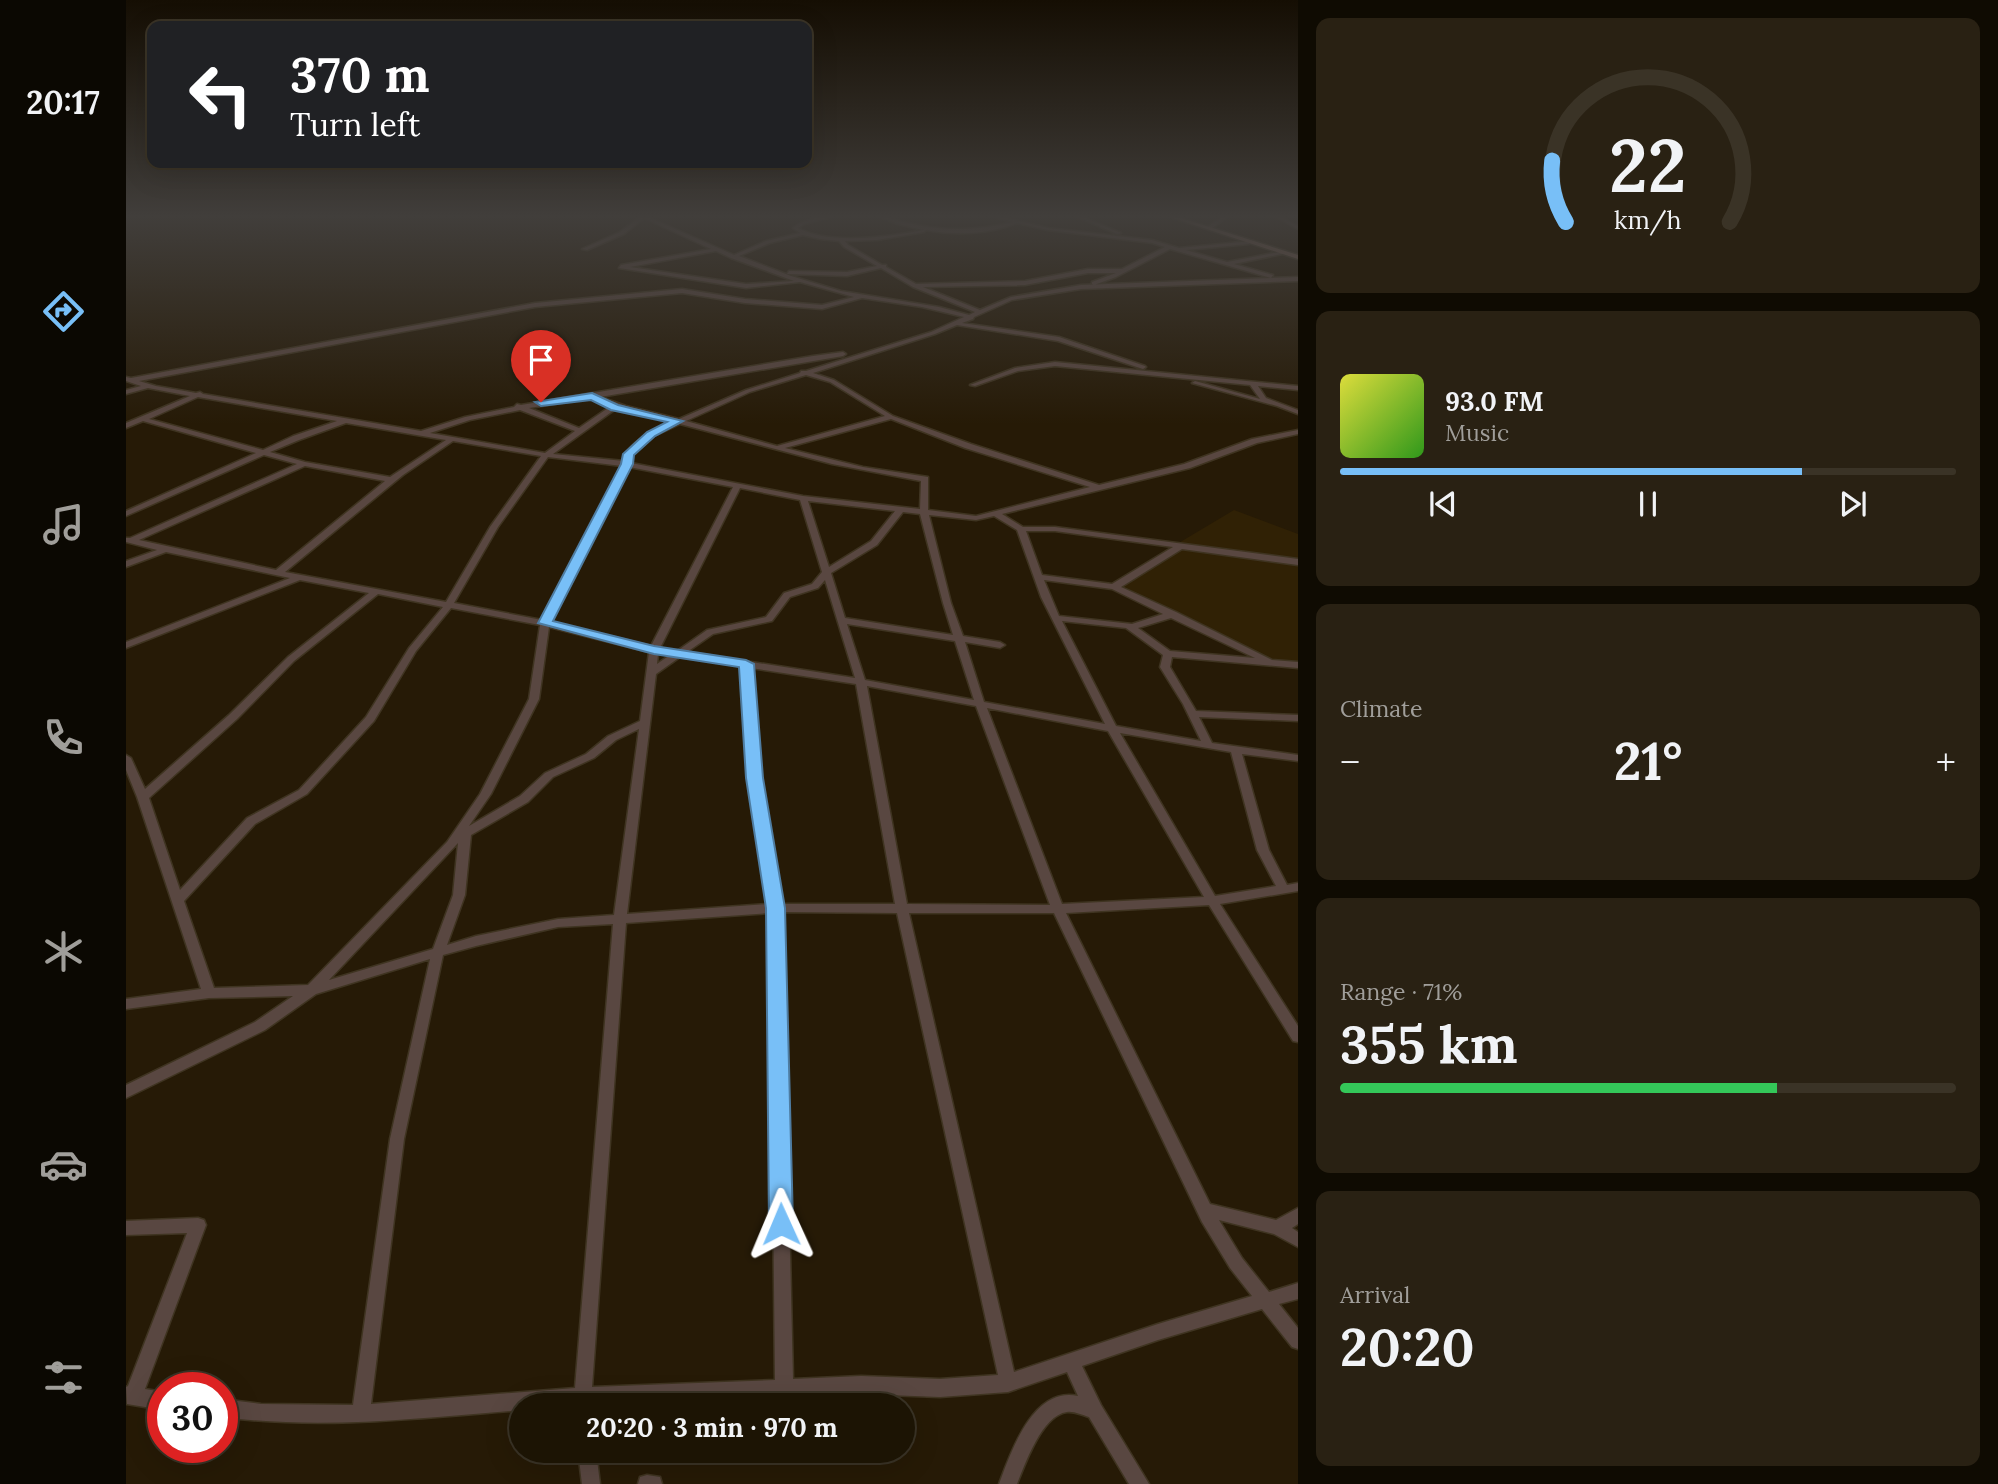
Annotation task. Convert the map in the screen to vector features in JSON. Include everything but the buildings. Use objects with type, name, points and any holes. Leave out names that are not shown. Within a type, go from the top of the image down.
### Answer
[{"type":"street","points":[[819,286],[860,297],[940,308],[971,318]]},
{"type":"street","points":[[916,286],[982,313]]},
{"type":"street","points":[[451,845],[485,794],[534,699],[545,623],[627,464],[628,454],[651,434],[803,372],[959,324],[1011,299],[1101,286]]},
{"type":"street","points":[[128,379],[535,305],[682,291],[822,307],[860,297]]},
{"type":"street","points":[[959,324],[1059,339],[1163,374],[1298,412]]},
{"type":"street","points":[[421,434],[466,416],[515,406],[878,350]]},
{"type":"street","points":[[973,385],[1017,369],[1038,365],[1087,366],[1298,388]]},
{"type":"street","points":[[803,372],[832,381],[891,417],[968,446],[1100,488]]},
{"type":"street","points":[[128,379],[147,387],[452,439],[627,464],[803,498],[976,519],[1187,466],[1255,441],[1298,432]]},
{"type":"street","points":[[1252,383],[1264,400],[1275,405]]},
{"type":"street","points":[[126,392],[147,387]]},
{"type":"street","points":[[126,426],[200,394]]},
{"type":"street","points":[[592,396],[614,407],[832,462],[926,479],[924,513],[960,639],[981,704],[1058,909],[1205,1210],[1237,1263],[1298,1341]]},
{"type":"street","points":[[515,406],[580,430]]},
{"type":"street","points":[[179,899],[251,821],[303,792],[369,719],[412,650],[449,605],[494,527],[546,454],[614,407]]},
{"type":"street","points":[[777,448],[891,417]]},
{"type":"street","points":[[142,419],[266,451],[304,464],[392,480]]},
{"type":"street","points":[[126,514],[266,451],[347,420]]},
{"type":"street","points":[[278,572],[392,480],[452,439]]},
{"type":"street","points":[[129,540],[304,464]]},
{"type":"street","points":[[583,1393],[620,920],[654,650],[737,487]]},
{"type":"street","points":[[803,498],[861,682],[902,909],[1008,1383]]},
{"type":"street","points":[[651,673],[710,632],[769,619],[787,595],[815,586],[827,572],[874,543],[900,510]]},
{"type":"street","points":[[996,514],[1021,529],[1055,529],[1298,562]]},
{"type":"street","points":[[1021,529],[1037,578],[1113,730],[1212,901],[1298,1037]]},
{"type":"street","points":[[129,540],[163,550],[545,623],[654,650],[861,682],[1208,746],[1298,758]]},
{"type":"street","points":[[1114,587],[1181,546]]},
{"type":"street","points":[[126,564],[163,550]]},
{"type":"street","points":[[126,645],[301,576]]},
{"type":"street","points":[[1037,578],[1114,587],[1268,661]]},
{"type":"street","points":[[143,797],[233,717],[290,659],[377,591]]},
{"type":"street","points":[[1133,627],[1173,614]]},
{"type":"street","points":[[1056,618],[1087,619],[1133,627],[1168,654],[1298,665]]},
{"type":"street","points":[[842,620],[1000,645]]},
{"type":"street","points":[[1168,654],[1165,667],[1193,714],[1208,746]]},
{"type":"street","points":[[746,664],[755,778],[776,908],[784,1390]]},
{"type":"street","points":[[1193,714],[1298,718]]},
{"type":"street","points":[[126,1093],[260,1026],[311,990],[465,833],[524,799],[549,775],[590,756],[612,738],[646,722]]},
{"type":"street","points":[[1236,750],[1263,850],[1284,890]]},
{"type":"street","points":[[126,758],[143,797],[209,993]]},
{"type":"street","points":[[361,1414],[397,1139],[437,955],[459,895],[465,833]]},
{"type":"street","points":[[126,1004],[209,993],[311,990],[437,955],[476,941],[558,923],[776,908],[1058,909],[1212,901],[1298,887]]},
{"type":"street","points":[[1205,1210],[1278,1228],[1298,1240]]},
{"type":"street","points":[[1278,1228],[1298,1215]]},
{"type":"street","points":[[126,1228],[198,1225],[129,1396],[147,1399]]},
{"type":"street","points":[[723,1393],[861,1385],[940,1388],[1008,1383],[1298,1291]]},
{"type":"street","points":[[1071,1362],[1095,1411],[1140,1484]]},
{"type":"street","points":[[1008,1484],[1041,1419],[1058,1405],[1071,1403],[1095,1411]]},
{"type":"street","points":[[238,1410],[261,1413],[361,1414],[509,1405]]},
{"type":"street","points":[[588,1463],[591,1484]]},
{"type":"street","points":[[647,1484],[653,1484]]},
{"type":"shaded area","points":[[1234,510],[1298,534],[1298,665],[1271,662],[1117,592],[1115,581]]},
{"type":"route","points":[[541,402],[592,396],[614,407],[678,421],[651,434],[628,454],[627,464],[545,623],[654,650],[746,664],[755,778],[776,908],[781,1224]]}]
